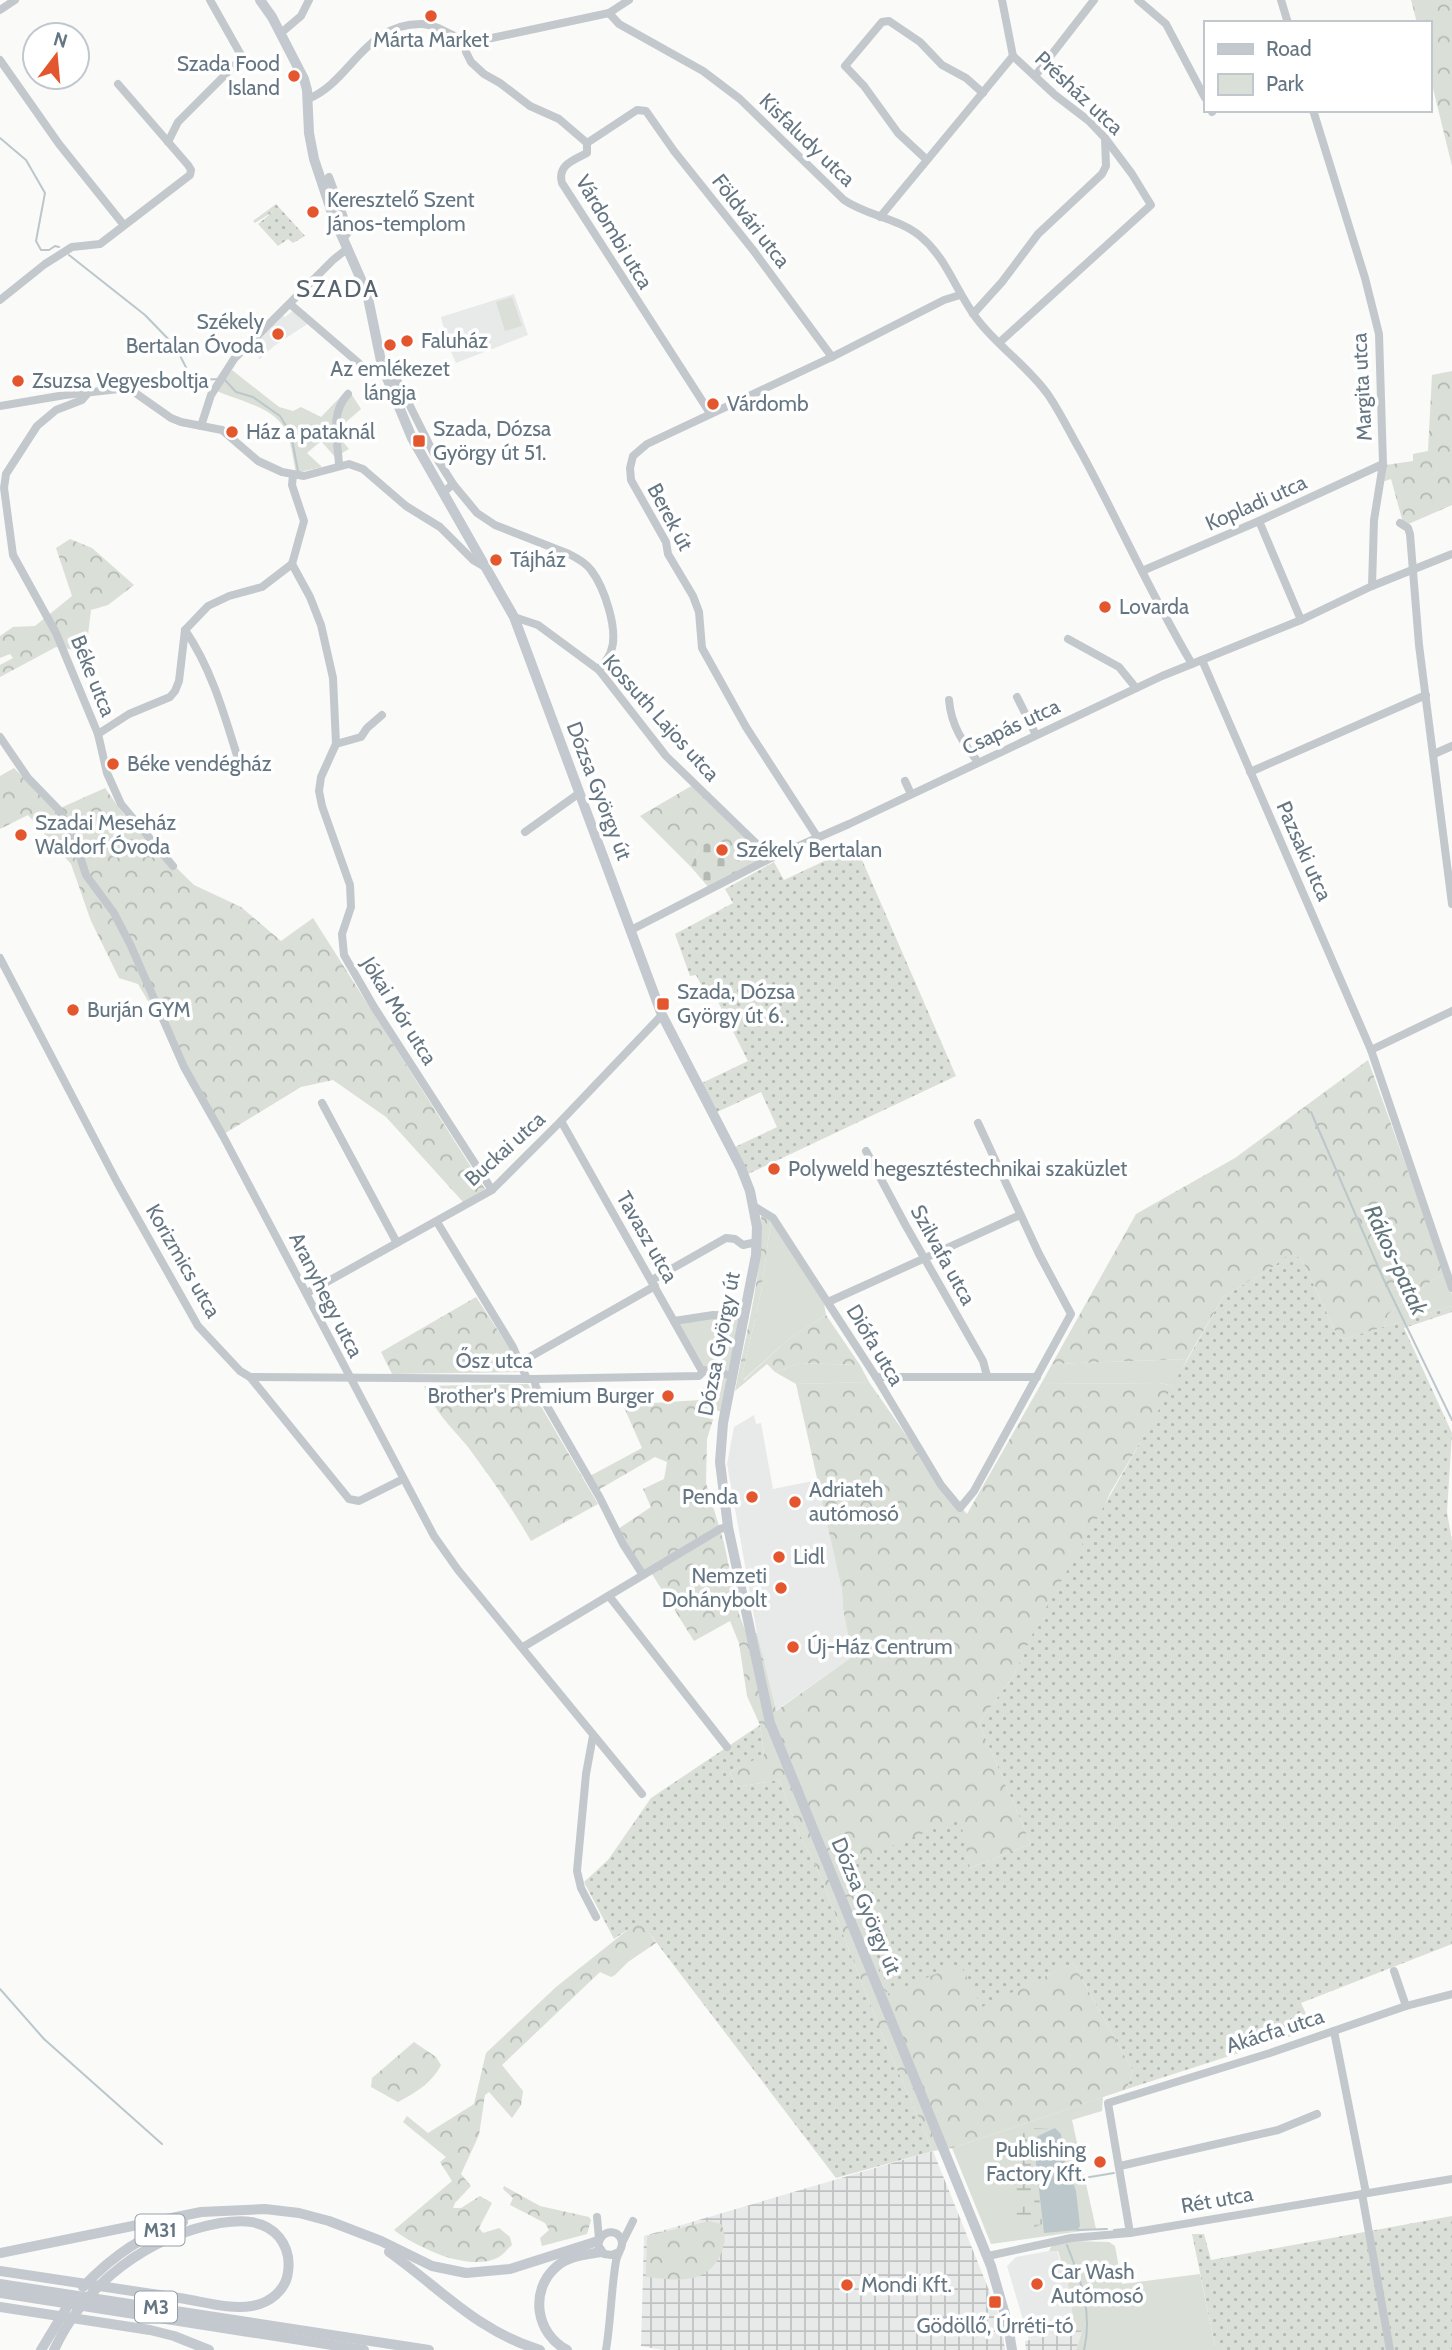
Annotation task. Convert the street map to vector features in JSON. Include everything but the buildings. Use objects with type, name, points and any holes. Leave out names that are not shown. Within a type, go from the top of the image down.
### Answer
[{"type":"highway","points":[[0,2253],[201,2212],[265,2209],[329,2221],[432,2266],[466,2273],[510,2269],[601,2246]]},
{"type":"highway","name":"M31","points":[[41,2350],[70,2302],[105,2265],[137,2242],[160,2231],[222,2211]]},
{"type":"highway","points":[[0,2271],[242,2307],[260,2304],[273,2297],[284,2286],[289,2270],[287,2250],[280,2238],[268,2227],[249,2222],[222,2223],[188,2231],[125,2263],[84,2302],[54,2350]]},
{"type":"highway","points":[[357,2232],[400,2260],[475,2320],[510,2340],[540,2350]]},
{"type":"highway","points":[[567,2350],[552,2339],[542,2322],[538,2303],[543,2284],[555,2267],[601,2246]]},
{"type":"highway","name":"M3","points":[[0,2284],[429,2350]]},
{"type":"highway","name":"M3","points":[[0,2293],[364,2350]]},
{"type":"highway","points":[[0,2306],[149,2330],[174,2336],[209,2350]]},
{"type":"main road","name":"Dózsa György út","points":[[260,0],[281,33],[304,79],[314,159],[345,244],[367,293],[384,371],[412,438],[514,617],[578,794],[663,1015],[741,1168],[755,1207],[757,1242],[720,1445],[721,1479],[728,1527],[770,1723],[988,2256],[1000,2292],[1012,2350]]},
{"type":"street","points":[[0,10],[15,0]]},
{"type":"street","points":[[168,142],[178,122],[241,59],[210,0]]},
{"type":"street","points":[[281,33],[301,16],[309,0]]},
{"type":"street","points":[[308,99],[319,94],[369,44],[402,28],[429,25],[465,41],[485,40],[609,13],[629,0]]},
{"type":"street","name":"Présház utca","points":[[1000,342],[1152,205],[1105,138],[1013,56],[1002,0]]},
{"type":"street","points":[[1035,76],[1094,0]]},
{"type":"street","points":[[1138,0],[1166,24],[1204,97]]},
{"type":"street","points":[[1281,0],[1287,21]]},
{"type":"street","name":"Kisfaludy utca","points":[[609,13],[619,24],[703,71],[740,99],[844,200],[859,209],[906,227],[923,239],[940,257],[973,314],[1049,396],[1104,494],[1142,572],[1192,664]]},
{"type":"street","points":[[927,160],[898,134],[860,81],[845,66],[882,22],[889,21],[920,42],[943,65],[966,78],[983,93]]},
{"type":"street","name":"Várdombi utca","points":[[465,41],[471,62],[485,74],[530,106],[559,119],[587,143],[587,153],[562,169],[562,183],[710,414]]},
{"type":"street","points":[[880,217],[1013,56]]},
{"type":"street","points":[[0,60],[59,144],[123,224]]},
{"type":"street","points":[[0,300],[66,251],[78,246],[100,244],[190,174],[188,165],[118,83]]},
{"type":"street","name":"Földvári utca","points":[[587,143],[640,109],[646,111],[832,357]]},
{"type":"street","name":"Margita utca","points":[[1314,112],[1365,278],[1379,334],[1383,464],[1374,520],[1372,586]]},
{"type":"street","points":[[973,314],[1002,282],[1038,234],[1102,174],[1106,166],[1105,138]]},
{"type":"street","name":"Dózsa György út","points":[[329,177],[349,231],[345,244]]},
{"type":"street","points":[[201,426],[207,403],[234,359],[345,244]]},
{"type":"street","name":"Berek út","points":[[818,838],[746,727],[702,648],[699,612],[694,596],[668,554],[666,542],[631,480],[631,462],[639,449],[944,300],[960,295]]},
{"type":"street","points":[[290,304],[369,372],[393,372],[434,454],[453,484],[477,513],[495,525],[569,554],[592,572],[605,597],[613,642],[609,655],[599,670]]},
{"type":"street","points":[[0,406],[119,389],[130,391],[140,395],[171,418],[222,430],[266,466],[293,475],[311,475],[340,466],[354,466],[372,475],[406,506],[440,527],[473,560],[488,569]]},
{"type":"street","name":"Béke utca","points":[[88,393],[82,400],[56,410],[37,426],[8,470],[2,490],[13,555],[57,633],[98,734],[107,773],[121,804],[173,866]]},
{"type":"street","points":[[340,466],[335,426],[341,404],[348,394]]},
{"type":"street","name":"Kopladi utca","points":[[1142,572],[1383,464]]},
{"type":"street","points":[[98,734],[130,714],[170,697],[179,681],[185,631],[208,606],[229,596],[262,587],[292,564],[303,522],[293,491],[293,475]]},
{"type":"street","points":[[444,492],[453,484]]},
{"type":"street","points":[[1259,521],[1301,620]]},
{"type":"street","points":[[1400,523],[1408,528],[1410,534],[1426,695],[1452,904]]},
{"type":"street","name":"Csapás utca","points":[[631,930],[771,858],[1136,688],[1452,554]]},
{"type":"street","name":"Jókai Mór utca","points":[[292,564],[321,625],[331,666],[336,744],[321,777],[319,791],[350,885],[351,902],[342,934],[344,956],[492,1189]]},
{"type":"street","name":"Kossuth Lajos utca","points":[[514,617],[538,625],[599,670],[666,756],[771,858]]},
{"type":"street","points":[[185,631],[196,645],[218,697],[239,762]]},
{"type":"street","points":[[1068,639],[1119,667],[1136,688]]},
{"type":"street","points":[[1181,668],[1186,654]]},
{"type":"street","name":"Pazsaki utca","points":[[1202,660],[1372,1053],[1452,1288]]},
{"type":"street","points":[[1250,772],[1426,695]]},
{"type":"street","points":[[1017,697],[1036,735]]},
{"type":"street","points":[[949,700],[957,731],[978,762]]},
{"type":"street","points":[[336,744],[361,737],[382,715]]},
{"type":"street","name":"Aranyhegy utca","points":[[0,737],[32,782],[60,810],[74,838],[86,875],[114,913],[131,946],[184,1067],[440,1545],[642,1794]]},
{"type":"street","points":[[1434,754],[1452,746]]},
{"type":"street","points":[[905,781],[911,794]]},
{"type":"street","points":[[525,832],[578,794]]},
{"type":"street","name":"Korizmics utca","points":[[0,958],[117,1182],[198,1326],[240,1371],[250,1377],[349,1499],[359,1501],[403,1479]]},
{"type":"street","points":[[1372,1053],[1452,1011]]},
{"type":"street","name":"Buckai utca","points":[[307,1293],[492,1189],[663,1015]]},
{"type":"street","points":[[321,1103],[397,1243]]},
{"type":"street","name":"Tavasz utca","points":[[561,1121],[702,1371]]},
{"type":"street","points":[[876,1377],[1037,1377],[1070,1314],[978,1123]]},
{"type":"street","name":"Szilvafa utca","points":[[866,1151],[983,1361],[987,1376]]},
{"type":"street","name":"Diófa utca","points":[[755,1207],[773,1217],[876,1377],[941,1485],[960,1508],[974,1491],[1037,1377]]},
{"type":"street","points":[[828,1302],[1020,1215]]},
{"type":"street","points":[[437,1222],[536,1387],[643,1575]]},
{"type":"street","points":[[521,1362],[726,1237],[736,1239],[743,1245],[757,1242]]},
{"type":"street","points":[[674,1321],[713,1315],[745,1316]]},
{"type":"street","name":"Ősz utca","points":[[250,1377],[531,1379],[699,1376],[702,1371],[733,1376]]},
{"type":"street","points":[[523,1647],[720,1529],[728,1527]]},
{"type":"street","points":[[609,1596],[727,1746]]},
{"type":"street","points":[[593,1736],[586,1774],[577,1871],[581,1888],[596,1917]]},
{"type":"street","points":[[1394,1971],[1406,2006]]},
{"type":"street","name":"Akácfa utca","points":[[1120,2166],[1108,2102],[1406,2006],[1452,1994]]},
{"type":"street","points":[[1334,2031],[1390,2350]]},
{"type":"street","points":[[1130,2233],[1120,2166],[1278,2130],[1317,2114]]},
{"type":"street","name":"Rét utca","points":[[988,2256],[1071,2238],[1130,2233],[1452,2179]]},
{"type":"street","points":[[606,2350],[620,2237],[597,2217],[601,2246],[609,2263],[613,2293]]},
{"type":"street","points":[[633,2221],[620,2248],[612,2255],[601,2246],[603,2234],[613,2232],[633,2221]]},
{"type":"shaded area","points":[[514,294],[528,335],[456,363],[441,317]]},
{"type":"shaded area","name":"Székely Bertalan Óvoda","points":[[294,310],[309,323],[274,346],[260,359],[248,349],[265,330],[272,328],[270,325],[275,324],[281,314],[285,317]]},
{"type":"shaded area","points":[[754,1415],[756,1424],[761,1423],[773,1489],[818,1480],[842,1590],[852,1657],[775,1711],[757,1633],[727,1464],[734,1427]]},
{"type":"shaded area","points":[[1055,2128],[1061,2134],[1064,2159],[1076,2191],[1080,2226],[1077,2230],[1044,2233],[1034,2145],[1038,2136]]},
{"type":"shaded area","points":[[933,2151],[1001,2320],[1005,2350],[663,2350],[641,2346],[644,2236]]},
{"type":"shaded area","points":[[1057,2251],[1068,2285],[1075,2330],[1029,2340],[1007,2266],[1016,2257]]},
{"type":"shaded area","points":[[1082,2330],[1076,2350],[1026,2350],[1025,2341]]},
{"type":"green space","points":[[1411,0],[1452,0],[1452,166],[1431,80],[1431,21],[1416,21]]},
{"type":"green space","points":[[276,204],[305,236],[293,243],[288,239],[278,246],[258,224],[274,211],[255,223],[253,221]]},
{"type":"green space","points":[[512,297],[522,326],[505,331],[496,302]]},
{"type":"green space","points":[[232,370],[279,407],[293,411],[301,407],[321,417],[348,389],[361,409],[337,430],[337,435],[349,449],[335,457],[321,441],[307,453],[322,467],[296,473],[287,434],[275,417],[257,406],[217,391]]},
{"type":"green space","points":[[1452,371],[1452,505],[1404,526],[1391,479],[1382,482],[1386,465],[1413,461],[1413,454],[1428,451],[1432,375]]},
{"type":"green space","points":[[70,539],[92,548],[134,585],[108,605],[91,610],[87,643],[82,651],[56,647],[0,677],[0,665],[13,658],[10,654],[0,658],[0,636],[13,627],[35,626],[72,596],[56,548]]},
{"type":"green space","points":[[14,768],[56,810],[105,788],[127,819],[194,885],[241,907],[281,941],[313,918],[485,1189],[464,1203],[386,1117],[333,1080],[301,1087],[219,1137],[184,1062],[138,984],[119,978],[91,921],[71,864],[28,815],[0,829],[0,776]]},
{"type":"green space","points":[[693,785],[767,857],[740,873],[702,840],[691,867],[640,816]]},
{"type":"green space","points":[[702,840],[726,844],[740,873],[710,889],[691,867]]},
{"type":"green space","points":[[856,846],[956,1076],[748,1174],[735,1147],[777,1127],[761,1092],[717,1112],[700,1084],[748,1061],[711,988],[704,990],[696,975],[690,976],[675,934],[733,903],[725,889],[774,862],[784,880]]},
{"type":"green space","points":[[1368,1060],[1445,1274],[1431,1281],[1388,1314],[1384,1327],[1344,1339],[1337,1335],[1302,1260],[1295,1255],[1288,1256],[1223,1297],[1187,1359],[1052,1364],[1136,1214],[1235,1158]]},
{"type":"green space","points":[[761,1214],[771,1221],[761,1292],[741,1380],[790,1338],[826,1315],[860,1365],[800,1363],[775,1372],[767,1364],[735,1391],[757,1281]]},
{"type":"green space","points":[[771,1221],[824,1304],[826,1315],[790,1338],[741,1380],[761,1292]]},
{"type":"green space","points":[[1288,1255],[1295,1255],[1302,1260],[1337,1335],[1344,1339],[1452,1306],[1452,1312],[1404,1328],[1452,1433],[1447,1512],[1452,1541],[1452,1944],[1301,2003],[1313,2029],[1127,2089],[1133,2071],[1073,1963],[982,2007],[960,1964],[887,1994],[843,1866],[960,1818],[970,1868],[1031,1844],[979,1723],[1014,1675],[1038,1622],[1223,1297]]},
{"type":"green space","points":[[1445,1274],[1452,1294],[1452,1306],[1384,1327],[1388,1314],[1431,1281]]},
{"type":"green space","points":[[476,1297],[514,1355],[521,1372],[392,1374],[381,1352]]},
{"type":"green space","points":[[740,1317],[728,1371],[704,1366],[680,1324],[685,1320]]},
{"type":"green space","points":[[1187,1359],[1174,1386],[1159,1383],[1041,1384],[1052,1364]]},
{"type":"green space","points":[[800,1363],[860,1365],[869,1382],[796,1384],[775,1372]]},
{"type":"green space","points":[[721,1376],[727,1380],[722,1412],[700,1400],[703,1388]]},
{"type":"green space","points":[[869,1382],[941,1485],[967,1514],[1041,1384],[1159,1383],[1174,1386],[1110,1493],[1098,1521],[1039,1622],[1014,1675],[979,1723],[1031,1844],[970,1868],[959,1819],[960,1963],[982,2006],[1073,1963],[1133,2071],[1127,2089],[952,2148],[933,2151],[885,2042],[819,1873],[800,1835],[779,1780],[736,1787],[730,1772],[764,1754],[760,1725],[747,1696],[739,1643],[730,1621],[694,1641],[652,1574],[640,1569],[618,1529],[651,1507],[643,1489],[664,1479],[667,1462],[655,1457],[598,1490],[590,1476],[642,1448],[623,1405],[700,1400],[716,1410],[707,1439],[706,1483],[724,1543],[739,1614],[747,1635],[757,1633],[776,1711],[852,1657],[842,1590],[796,1384]]},
{"type":"green space","points":[[528,1384],[598,1504],[531,1541],[485,1470],[438,1412],[424,1386]]},
{"type":"green space","points":[[760,1725],[764,1755],[730,1772],[736,1787],[779,1780],[800,1835],[819,1873],[885,2042],[933,2151],[836,2178],[640,1921],[614,1939],[584,1882],[608,1860],[651,1798]]},
{"type":"green space","points":[[640,1920],[656,1943],[628,1962],[615,1975],[611,1977],[600,1972],[502,2065],[523,2091],[521,2105],[512,2118],[489,2092],[485,2095],[479,2135],[461,2174],[471,2186],[453,2208],[461,2208],[480,2196],[492,2203],[479,2228],[483,2233],[499,2228],[510,2237],[512,2245],[499,2257],[474,2262],[430,2251],[394,2230],[452,2181],[440,2162],[446,2157],[403,2122],[407,2116],[428,2133],[474,2104],[486,2053],[556,1987]]},
{"type":"green space","points":[[414,2042],[436,2057],[441,2065],[433,2077],[398,2102],[371,2087],[372,2078]]},
{"type":"green space","points":[[1103,2097],[1102,2111],[1072,2120],[1096,2229],[991,2244],[952,2148]]},
{"type":"green space","points":[[1033,2128],[1051,2129],[1036,2138],[1034,2144],[1042,2224],[1024,2230],[1013,2218],[1014,2200],[1002,2176],[998,2150],[1000,2140],[1006,2136]]},
{"type":"green space","points":[[504,2186],[540,2206],[589,2217],[591,2220],[587,2234],[542,2246],[540,2238],[549,2230],[545,2223],[510,2205],[513,2198],[503,2189]]},
{"type":"green space","points":[[1452,2216],[1452,2350],[1216,2350],[1192,2234],[1204,2234],[1211,2260]]},
{"type":"green space","points":[[709,2221],[721,2224],[725,2237],[722,2252],[714,2266],[697,2277],[688,2279],[646,2277],[647,2236]]},
{"type":"green space","points":[[1069,2241],[1109,2242],[1115,2246],[1122,2284],[1200,2274],[1216,2350],[1076,2350],[1082,2331],[1075,2330],[1068,2285],[1058,2251],[1049,2251],[1052,2245]]},
{"type":"waterway","points":[[0,138],[26,160],[45,193],[36,241],[41,250],[59,247]]},
{"type":"waterway","points":[[69,255],[145,315],[175,346],[191,377],[198,380],[219,379]]},
{"type":"waterway","points":[[224,379],[236,392],[253,397],[280,416],[291,434],[298,471]]},
{"type":"waterway","name":"Rákos-patak","points":[[1311,1112],[1383,1278],[1452,1420]]},
{"type":"waterway","points":[[0,1989],[44,2039],[162,2144]]},
{"type":"waterway","points":[[1072,2180],[1114,2173]]},
{"type":"waterway","points":[[1077,2230],[1107,2229]]},
{"type":"waterway","points":[[1114,2230],[1125,2229]]},
{"type":"waterway","points":[[1067,2245],[1084,2297],[1087,2323],[1084,2350]]},
{"type":"place","name":"Márta Market","points":[[431,16]]},
{"type":"place","name":"Szada Food Island","points":[[294,76]]},
{"type":"place","name":"Keresztelő Szent János-templom","points":[[313,212]]},
{"type":"place","name":"Székely Bertalan Óvoda","points":[[278,334]]},
{"type":"place","name":"Faluház","points":[[407,341]]},
{"type":"place","name":"Az emlékezet lángja","points":[[390,345]]},
{"type":"place","name":"Zsuzsa Vegyesboltja","points":[[18,381]]},
{"type":"place","name":"Várdomb","points":[[713,404]]},
{"type":"place","name":"Ház a pataknál","points":[[232,432]]},
{"type":"place","name":"Szada, Dózsa György út 51.","points":[[419,441]]},
{"type":"place","name":"Tájház","points":[[496,560]]},
{"type":"place","name":"Lovarda","points":[[1105,607]]},
{"type":"place","name":"Béke vendégház","points":[[113,764]]},
{"type":"place","name":"Szadai Meseház Waldorf Óvoda","points":[[21,835]]},
{"type":"place","name":"Székely Bertalan","points":[[722,850]]},
{"type":"place","name":"Szada, Dózsa György út 6.","points":[[663,1004]]},
{"type":"place","name":"Burján GYM","points":[[73,1010]]},
{"type":"place","name":"Polyweld hegesztéstechnikai szaküzlet","points":[[774,1169]]},
{"type":"place","name":"Brother's Premium Burger","points":[[668,1396]]},
{"type":"place","name":"Penda","points":[[752,1497]]},
{"type":"place","name":"Adriateh autómosó","points":[[795,1502]]},
{"type":"place","name":"Lidl","points":[[779,1557]]},
{"type":"place","name":"Nemzeti Dohánybolt","points":[[781,1588]]},
{"type":"place","name":"Új-Ház Centrum","points":[[793,1647]]},
{"type":"place","name":"Publishing Factory Kft.","points":[[1100,2162]]},
{"type":"place","name":"Car Wash Autómosó","points":[[1037,2284]]},
{"type":"place","name":"Mondi Kft.","points":[[847,2285]]},
{"type":"place","name":"Gödöllő, Úrréti-tó","points":[[995,2302]]},
{"type":"district","name":"SZADA","points":[[338,289]]}]
